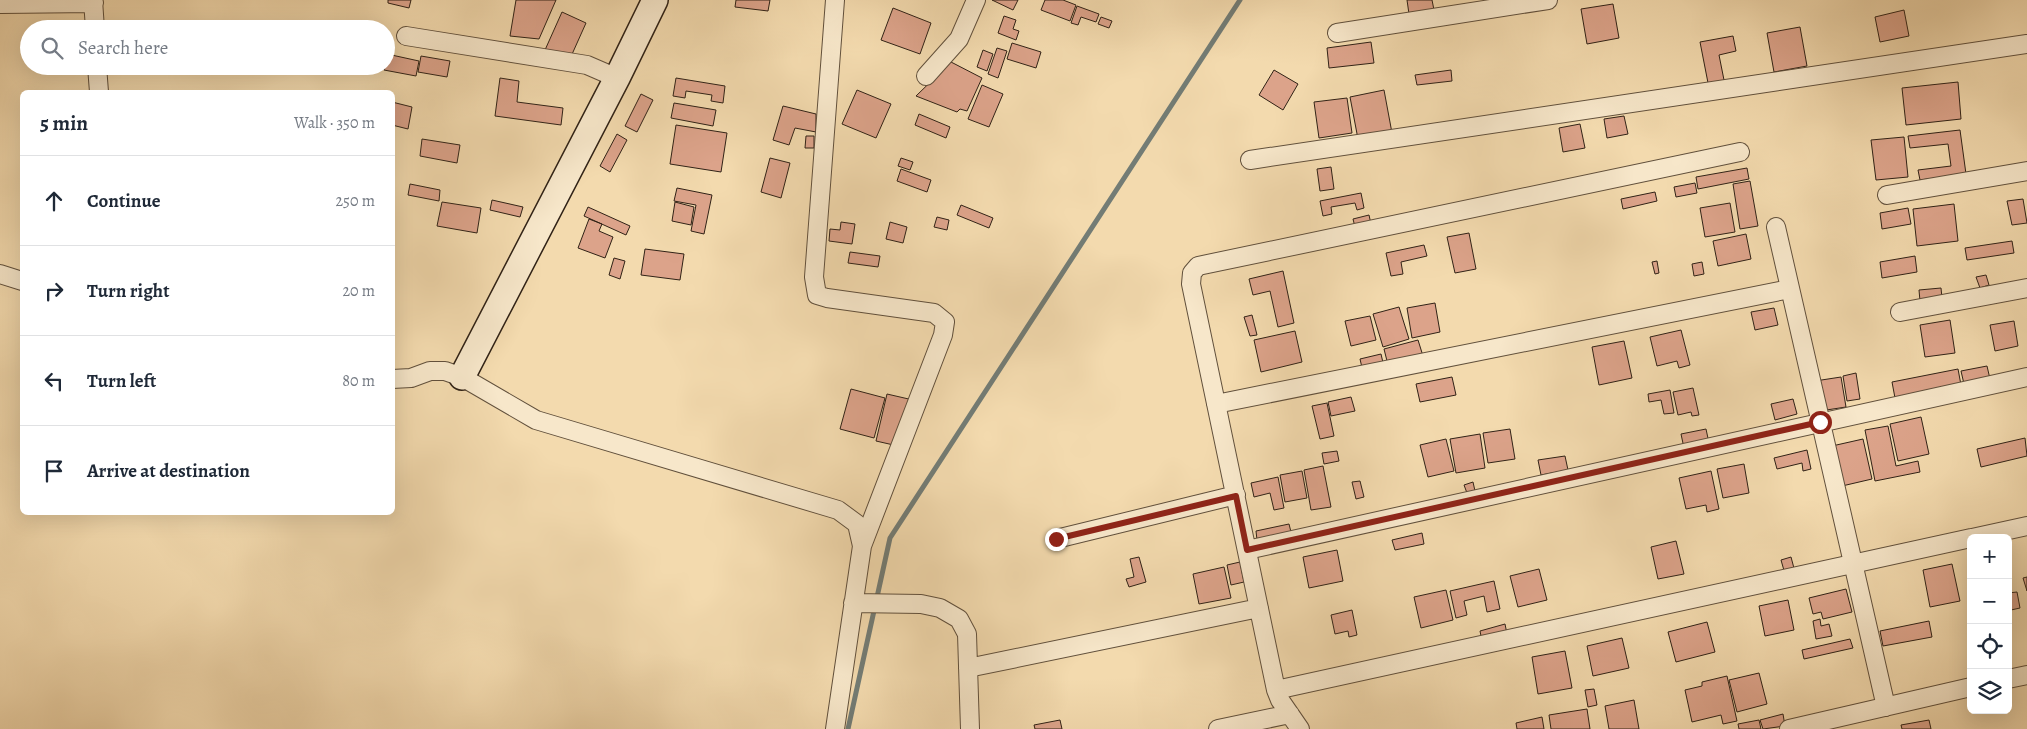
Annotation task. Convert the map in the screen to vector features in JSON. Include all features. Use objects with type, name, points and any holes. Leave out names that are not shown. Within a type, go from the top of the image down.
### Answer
[{"type":"street","points":[[462,377],[655,0]]},
{"type":"street","points":[[835,0],[814,277],[817,295],[934,313],[945,322],[943,335],[862,546],[835,729]]},
{"type":"street","points":[[926,76],[959,39],[976,0]]},
{"type":"street","points":[[1337,33],[1548,0]]},
{"type":"street","points":[[0,4],[94,2],[95,20]]},
{"type":"street","points":[[406,36],[587,65],[616,78]]},
{"type":"street","points":[[1250,160],[2027,44]]},
{"type":"street","points":[[98,75],[99,90]]},
{"type":"street","points":[[1300,729],[1280,700],[1276,690],[1191,284],[1192,273],[1198,266],[1740,152]]},
{"type":"street","points":[[1887,195],[2027,171]]},
{"type":"street","points":[[1776,227],[1886,707]]},
{"type":"street","points":[[0,274],[20,280]]},
{"type":"street","points":[[1900,312],[2027,288]]},
{"type":"street","points":[[1216,404],[1790,289]]},
{"type":"street","points":[[395,379],[411,378],[430,371],[445,371],[462,377],[536,420],[838,510],[857,524],[862,546]]},
{"type":"street","points":[[1247,550],[2027,377]]},
{"type":"street","points":[[1056,539],[1236,496]]},
{"type":"street","points":[[1990,534],[2027,526]]},
{"type":"street","points":[[1276,690],[1967,539]]},
{"type":"street","points":[[853,603],[921,604],[940,608],[959,619],[967,634],[970,729]]},
{"type":"street","points":[[968,668],[1259,608]]},
{"type":"street","points":[[2012,678],[2027,675]]},
{"type":"street","points":[[1789,729],[1967,689]]},
{"type":"street","points":[[1218,729],[1290,714]]},
{"type":"building","points":[[388,0],[411,0],[409,8],[388,3]]},
{"type":"building","points":[[516,0],[556,0],[539,39],[510,36]]},
{"type":"building","points":[[736,0],[770,0],[768,11],[735,7]]},
{"type":"building","points":[[992,0],[1018,0],[1013,10]]},
{"type":"building","points":[[1045,0],[1063,0],[1076,5],[1070,21],[1041,10]]},
{"type":"building","points":[[1407,0],[1432,0],[1434,10],[1409,14]]},
{"type":"building","points":[[1613,4],[1619,38],[1587,44],[1581,9]]},
{"type":"building","points":[[1077,6],[1099,14],[1096,22],[1081,17],[1078,25],[1071,23]]},
{"type":"building","points":[[893,8],[931,23],[920,54],[881,40]]},
{"type":"building","points":[[1904,10],[1909,36],[1880,42],[1875,17]]},
{"type":"building","points":[[562,12],[586,23],[569,61],[545,50]]},
{"type":"building","points":[[1004,16],[1016,20],[1013,29],[1019,31],[1016,40],[998,33]]},
{"type":"building","points":[[1101,17],[1112,21],[1109,28],[1098,24]]},
{"type":"building","points":[[1800,27],[1807,66],[1774,72],[1767,33]]},
{"type":"building","points":[[1733,36],[1736,51],[1719,55],[1725,85],[1709,88],[1700,42]]},
{"type":"building","points":[[1371,42],[1374,63],[1329,68],[1327,48]]},
{"type":"building","points":[[1012,43],[1041,52],[1036,68],[1007,59]]},
{"type":"building","points":[[997,48],[1007,51],[998,78],[988,74]]},
{"type":"building","points":[[983,50],[993,54],[987,71],[977,67]]},
{"type":"building","points":[[395,56],[419,61],[416,76],[395,72]]},
{"type":"building","points":[[421,56],[450,61],[447,77],[418,72]]},
{"type":"building","points":[[951,62],[982,78],[967,111],[960,109],[957,112],[916,96]]},
{"type":"building","points":[[1274,70],[1298,84],[1283,110],[1259,95]]},
{"type":"building","points":[[1451,70],[1452,81],[1417,85],[1415,75]]},
{"type":"building","points":[[500,78],[519,81],[517,102],[563,108],[561,125],[495,116]]},
{"type":"building","points":[[676,78],[725,86],[723,103],[711,101],[712,95],[686,91],[685,98],[673,96]]},
{"type":"building","points":[[1958,82],[1961,119],[1906,125],[1902,88]]},
{"type":"building","points":[[982,85],[1003,94],[989,127],[968,119]]},
{"type":"building","points":[[857,90],[891,104],[876,138],[842,124]]},
{"type":"building","points":[[1384,90],[1392,133],[1358,139],[1350,97]]},
{"type":"building","points":[[641,94],[653,100],[637,132],[625,126]]},
{"type":"building","points":[[1347,98],[1352,133],[1319,138],[1314,102]]},
{"type":"building","points":[[395,103],[412,107],[408,129],[395,126]]},
{"type":"building","points":[[674,103],[716,110],[713,126],[671,118]]},
{"type":"building","points":[[783,106],[816,114],[816,132],[795,128],[789,145],[773,140]]},
{"type":"building","points":[[919,114],[950,127],[946,138],[915,125]]},
{"type":"building","points":[[1624,116],[1628,134],[1607,138],[1604,119]]},
{"type":"building","points":[[1580,124],[1585,148],[1563,152],[1559,128]]},
{"type":"building","points":[[676,125],[727,133],[721,172],[670,164]]},
{"type":"building","points":[[1960,130],[1966,174],[1920,180],[1918,170],[1951,166],[1948,144],[1910,148],[1908,136]]},
{"type":"building","points":[[617,134],[627,140],[610,172],[600,166]]},
{"type":"building","points":[[806,136],[814,136],[814,148],[805,148]]},
{"type":"building","points":[[1904,137],[1908,177],[1876,180],[1871,140]]},
{"type":"building","points":[[422,139],[460,145],[457,163],[420,156]]},
{"type":"building","points":[[770,158],[790,163],[781,198],[761,192]]},
{"type":"building","points":[[901,158],[913,162],[910,170],[898,166]]},
{"type":"building","points":[[1331,167],[1334,189],[1320,191],[1317,169]]},
{"type":"building","points":[[1747,168],[1749,179],[1698,189],[1696,177]]},
{"type":"building","points":[[901,169],[931,180],[927,192],[897,181]]},
{"type":"building","points":[[1750,181],[1758,226],[1740,229],[1733,184]]},
{"type":"building","points":[[1695,183],[1697,193],[1676,197],[1674,187]]},
{"type":"building","points":[[410,184],[440,190],[439,201],[408,195]]},
{"type":"building","points":[[677,188],[712,195],[704,234],[691,231],[696,205],[674,201]]},
{"type":"building","points":[[1655,192],[1657,201],[1623,209],[1621,199]]},
{"type":"building","points":[[1361,193],[1364,208],[1357,210],[1355,203],[1331,207],[1332,214],[1323,216],[1320,201]]},
{"type":"building","points":[[2023,199],[2027,223],[2012,225],[2007,201]]},
{"type":"building","points":[[492,200],[523,207],[520,217],[490,210]]},
{"type":"building","points":[[442,202],[481,208],[477,233],[437,226]]},
{"type":"building","points":[[675,202],[694,207],[691,225],[672,221]]},
{"type":"building","points":[[1730,203],[1735,232],[1705,237],[1700,208]]},
{"type":"building","points":[[1954,204],[1958,241],[1917,246],[1913,209]]},
{"type":"building","points":[[961,205],[993,218],[989,228],[957,215]]},
{"type":"building","points":[[588,207],[630,226],[626,235],[584,216]]},
{"type":"building","points":[[1908,208],[1911,224],[1882,229],[1880,213]]},
{"type":"building","points":[[1369,215],[1371,224],[1355,227],[1353,219]]},
{"type":"building","points":[[937,217],[949,220],[947,230],[934,227]]},
{"type":"building","points":[[589,219],[602,224],[599,231],[613,237],[605,258],[578,248]]},
{"type":"building","points":[[841,222],[855,224],[852,244],[829,241],[830,229],[840,230]]},
{"type":"building","points":[[890,222],[907,227],[903,243],[886,239]]},
{"type":"building","points":[[1469,233],[1476,269],[1455,273],[1447,237]]},
{"type":"building","points":[[1746,234],[1751,259],[1718,266],[1713,241]]},
{"type":"building","points":[[2012,241],[2014,253],[1967,260],[1965,248]]},
{"type":"building","points":[[1424,245],[1427,256],[1401,262],[1403,274],[1391,276],[1386,253]]},
{"type":"building","points":[[645,249],[684,254],[680,280],[641,275]]},
{"type":"building","points":[[850,252],[880,256],[878,267],[848,263]]},
{"type":"building","points":[[1915,256],[1917,272],[1882,278],[1880,262]]},
{"type":"building","points":[[614,258],[625,261],[620,279],[609,275]]},
{"type":"building","points":[[1657,261],[1659,273],[1655,274],[1652,262]]},
{"type":"building","points":[[1702,262],[1704,274],[1694,276],[1692,264]]},
{"type":"building","points":[[1283,271],[1294,323],[1278,327],[1270,291],[1253,295],[1249,279]]},
{"type":"building","points":[[1986,275],[1989,285],[1980,288],[1976,277]]},
{"type":"building","points":[[1941,288],[1942,298],[1920,301],[1919,290]]},
{"type":"building","points":[[1435,303],[1440,332],[1412,338],[1407,308]]},
{"type":"building","points":[[1399,307],[1409,339],[1383,347],[1373,314]]},
{"type":"building","points":[[1774,308],[1778,325],[1755,330],[1751,312]]},
{"type":"building","points":[[1252,315],[1257,335],[1250,336],[1244,317]]},
{"type":"building","points":[[1370,316],[1376,340],[1351,346],[1345,321]]},
{"type":"building","points":[[1950,320],[1955,353],[1925,357],[1920,325]]},
{"type":"building","points":[[2014,321],[2018,346],[1995,351],[1990,325]]},
{"type":"building","points":[[1681,330],[1690,365],[1679,368],[1677,361],[1657,366],[1650,337]]},
{"type":"building","points":[[1295,331],[1302,362],[1261,372],[1254,340]]},
{"type":"building","points":[[1418,340],[1423,356],[1388,365],[1384,349]]},
{"type":"building","points":[[1624,341],[1632,378],[1599,385],[1592,347]]},
{"type":"building","points":[[1381,354],[1384,367],[1363,372],[1360,359]]},
{"type":"building","points":[[1987,366],[1990,379],[1964,384],[1961,371]]},
{"type":"building","points":[[1958,369],[1961,385],[1895,398],[1892,382]]},
{"type":"building","points":[[1856,373],[1860,399],[1847,401],[1843,376]]},
{"type":"building","points":[[1452,377],[1456,395],[1420,402],[1416,384]]},
{"type":"building","points":[[1841,377],[1846,407],[1820,411],[1815,381]]},
{"type":"building","points":[[1693,388],[1699,415],[1692,416],[1691,412],[1678,415],[1673,392]]},
{"type":"building","points":[[851,389],[885,398],[874,438],[840,429]]},
{"type":"building","points":[[1670,390],[1674,413],[1664,414],[1661,400],[1649,402],[1648,394]]},
{"type":"building","points":[[887,394],[913,400],[898,446],[876,441]]},
{"type":"building","points":[[1351,397],[1355,411],[1331,416],[1328,402]]},
{"type":"building","points":[[1793,399],[1797,414],[1775,420],[1771,404]]},
{"type":"building","points":[[1327,403],[1334,436],[1320,439],[1312,406]]},
{"type":"building","points":[[1921,417],[1929,454],[1898,461],[1890,424]]},
{"type":"building","points":[[1888,426],[1896,466],[1918,461],[1920,472],[1875,481],[1865,430]]},
{"type":"building","points":[[1510,429],[1515,459],[1488,463],[1483,433]]},
{"type":"building","points":[[1706,429],[1709,443],[1684,448],[1681,434]]},
{"type":"building","points":[[1480,434],[1485,468],[1456,473],[1450,439]]},
{"type":"building","points":[[2025,438],[2027,456],[1981,467],[1977,449]]},
{"type":"building","points":[[1446,439],[1454,471],[1428,477],[1420,445]]},
{"type":"building","points":[[1863,439],[1872,479],[1842,486],[1832,446]]},
{"type":"building","points":[[1807,450],[1811,469],[1803,471],[1802,463],[1777,469],[1774,458]]},
{"type":"building","points":[[1337,451],[1339,461],[1324,464],[1322,453]]},
{"type":"building","points":[[1565,456],[1568,470],[1541,475],[1538,460]]},
{"type":"building","points":[[1744,464],[1749,493],[1723,498],[1717,469]]},
{"type":"building","points":[[1323,466],[1331,507],[1311,510],[1304,470]]},
{"type":"building","points":[[1302,471],[1307,498],[1285,502],[1280,475]]},
{"type":"building","points":[[1711,471],[1719,509],[1707,512],[1706,505],[1686,509],[1679,478]]},
{"type":"building","points":[[1278,477],[1284,508],[1274,510],[1270,493],[1254,497],[1251,483]]},
{"type":"building","points":[[1360,481],[1364,497],[1356,499],[1352,482]]},
{"type":"building","points":[[1473,482],[1475,491],[1467,493],[1464,485]]},
{"type":"building","points":[[1289,524],[1291,532],[1257,540],[1256,531]]},
{"type":"building","points":[[1422,533],[1424,544],[1395,550],[1392,540]]},
{"type":"building","points":[[1676,541],[1684,574],[1658,579],[1651,547]]},
{"type":"building","points":[[1337,550],[1343,581],[1309,588],[1303,557]]},
{"type":"building","points":[[1139,557],[1146,582],[1129,587],[1126,579],[1134,577],[1130,559]]},
{"type":"building","points":[[1791,557],[1795,572],[1785,574],[1781,560]]},
{"type":"building","points":[[1240,562],[1244,582],[1231,585],[1227,565]]},
{"type":"building","points":[[1952,564],[1960,601],[1930,607],[1923,570]]},
{"type":"building","points":[[1224,567],[1231,598],[1199,604],[1193,574]]},
{"type":"building","points":[[1539,569],[1547,600],[1518,607],[1510,576]]},
{"type":"building","points":[[2027,577],[2027,591],[2023,578]]},
{"type":"building","points":[[1494,581],[1500,609],[1487,612],[1484,596],[1464,601],[1467,615],[1456,618],[1450,591]]},
{"type":"building","points":[[1846,589],[1852,612],[1823,619],[1821,612],[1813,614],[1809,598]]},
{"type":"building","points":[[1446,590],[1453,620],[1421,628],[1414,597]]},
{"type":"building","points":[[2017,592],[2020,608],[2012,610],[2012,593]]},
{"type":"building","points":[[1788,600],[1794,630],[1765,636],[1759,606]]},
{"type":"building","points":[[1352,610],[1357,635],[1349,637],[1348,631],[1335,634],[1331,615]]},
{"type":"building","points":[[1820,619],[1821,626],[1829,624],[1832,636],[1816,639],[1813,621]]},
{"type":"building","points":[[1929,621],[1932,637],[1883,646],[1880,631]]},
{"type":"building","points":[[1707,622],[1715,652],[1676,662],[1668,632]]},
{"type":"building","points":[[1505,624],[1507,634],[1482,641],[1480,631]]},
{"type":"building","points":[[1622,638],[1629,668],[1593,676],[1587,646]]},
{"type":"building","points":[[1850,639],[1853,648],[1804,659],[1802,650]]},
{"type":"building","points":[[1565,651],[1572,688],[1538,694],[1532,657]]},
{"type":"building","points":[[1759,673],[1767,704],[1737,712],[1729,680]]},
{"type":"building","points":[[1727,676],[1737,721],[1723,724],[1721,715],[1692,722],[1685,690],[1702,686],[1702,682]]},
{"type":"building","points":[[1594,689],[1597,705],[1588,707],[1585,690]]},
{"type":"building","points":[[1634,700],[1639,729],[1609,729],[1605,706]]},
{"type":"building","points":[[1587,709],[1590,729],[1551,729],[1549,715]]},
{"type":"building","points":[[1783,714],[1785,726],[1763,729],[1760,720]]},
{"type":"building","points":[[1542,717],[1544,729],[1517,729],[1516,723]]},
{"type":"building","points":[[1060,720],[1062,729],[1035,729],[1034,725]]},
{"type":"building","points":[[1759,720],[1761,729],[1739,729],[1738,724]]},
{"type":"building","points":[[1929,720],[1931,729],[1902,729],[1901,725]]},
{"type":"waterway","points":[[848,729],[890,538],[1240,0]]},
{"type":"route","points":[[1056,539],[1236,496],[1247,550],[1820,422]]}]
